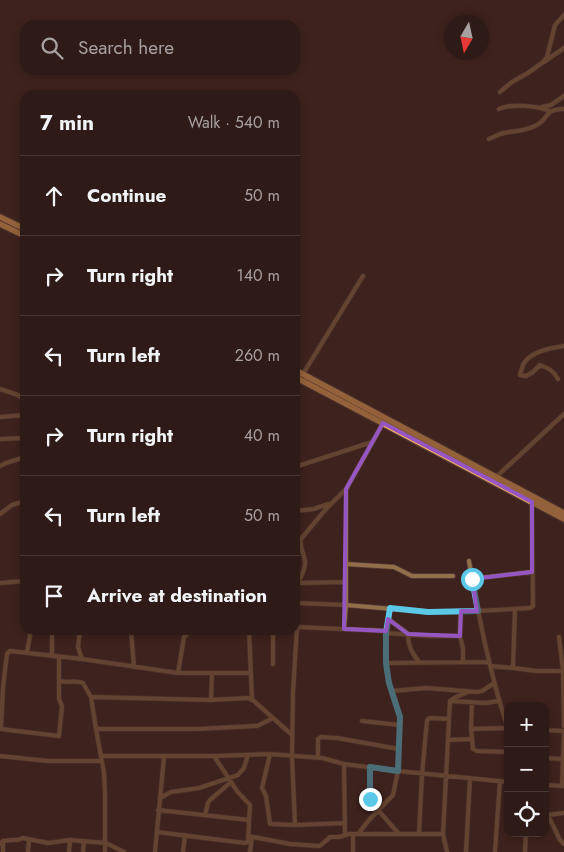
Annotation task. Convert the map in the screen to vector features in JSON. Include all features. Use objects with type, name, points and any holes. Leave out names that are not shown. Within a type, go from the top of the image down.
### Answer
[{"type":"main road","points":[[0,217],[20,227]]},
{"type":"main road","points":[[0,224],[20,234]]},
{"type":"main road","points":[[300,372],[564,519]]},
{"type":"main road","points":[[300,380],[564,513]]},
{"type":"street","points":[[542,63],[546,57],[555,25],[564,15]]},
{"type":"street","points":[[500,92],[564,48]]},
{"type":"street","points":[[540,108],[551,105],[564,96]]},
{"type":"street","points":[[499,109],[504,106],[540,108],[550,111]]},
{"type":"street","points":[[489,139],[502,133],[535,126],[550,111],[556,109],[564,110]]},
{"type":"street","points":[[303,374],[363,276]]},
{"type":"street","points":[[558,379],[556,374],[550,369],[540,365],[526,376],[520,375],[525,362],[535,354],[550,348],[564,346]]},
{"type":"street","points":[[0,389],[20,396]]},
{"type":"street","points":[[494,479],[564,414]]},
{"type":"street","points":[[0,417],[20,415]]},
{"type":"street","points":[[300,539],[324,510],[346,489],[383,423]]},
{"type":"street","points":[[0,439],[20,438]]},
{"type":"street","points":[[300,465],[372,442]]},
{"type":"street","points":[[0,466],[20,459]]},
{"type":"street","points":[[344,629],[346,605],[346,489]]},
{"type":"street","points":[[300,510],[314,509],[335,500]]},
{"type":"street","points":[[300,603],[428,612],[530,608],[533,606],[532,502]]},
{"type":"street","points":[[0,514],[12,505],[20,503]]},
{"type":"street","points":[[300,546],[305,563],[300,576]]},
{"type":"street","points":[[468,561],[494,683],[504,716]]},
{"type":"street","points":[[346,564],[394,567],[412,576],[453,576]]},
{"type":"street","points":[[472,579],[532,572]]},
{"type":"street","points":[[0,583],[20,581]]},
{"type":"street","points":[[300,583],[346,582]]},
{"type":"street","points":[[353,852],[355,834],[393,795],[398,771],[399,714],[389,683],[386,663],[386,632],[390,608]]},
{"type":"street","points":[[513,668],[515,609]]},
{"type":"street","points":[[461,611],[460,636],[463,662]]},
{"type":"street","points":[[388,618],[408,634]]},
{"type":"street","points":[[300,627],[430,636],[460,636]]},
{"type":"street","points":[[408,634],[410,648],[419,662]]},
{"type":"street","points":[[27,652],[30,635]]},
{"type":"street","points":[[52,635],[52,656]]},
{"type":"street","points":[[79,635],[78,646],[82,659]]},
{"type":"street","points":[[131,635],[134,667]]},
{"type":"street","points":[[178,673],[184,637],[186,635]]},
{"type":"street","points":[[249,635],[252,699]]},
{"type":"street","points":[[273,635],[273,664]]},
{"type":"street","points":[[295,825],[292,735],[297,635]]},
{"type":"street","points":[[559,637],[563,671],[564,726]]},
{"type":"street","points":[[59,657],[59,699],[62,706],[59,736],[0,729],[7,654],[10,651],[82,659],[178,673],[251,673]]},
{"type":"street","points":[[386,663],[463,662],[537,671],[563,671]]},
{"type":"street","points":[[211,700],[212,673]]},
{"type":"street","points":[[59,681],[83,683],[91,697],[105,794],[105,852]]},
{"type":"street","points":[[392,691],[426,688],[468,692],[482,691],[494,683]]},
{"type":"street","points":[[482,691],[482,703]]},
{"type":"street","points":[[447,852],[443,834],[450,701],[456,696],[468,692]]},
{"type":"street","points":[[91,697],[211,700],[248,698],[252,699],[292,735]]},
{"type":"street","points":[[450,701],[482,703],[499,701]]},
{"type":"street","points":[[472,702],[471,729],[474,751],[504,752]]},
{"type":"street","points":[[96,729],[198,729],[257,726],[273,718]]},
{"type":"street","points":[[420,834],[422,774],[428,719],[449,719]]},
{"type":"street","points":[[362,721],[400,725]]},
{"type":"street","points":[[471,729],[504,728]]},
{"type":"street","points":[[549,730],[564,732],[563,786],[549,784]]},
{"type":"street","points":[[318,757],[318,739],[322,737],[398,749]]},
{"type":"street","points":[[449,740],[472,739]]},
{"type":"street","points":[[0,756],[48,761],[270,754],[318,757],[344,764],[504,782]]},
{"type":"street","points":[[270,754],[262,788],[266,796],[270,824],[345,823]]},
{"type":"street","points":[[205,815],[210,800],[242,771],[248,755]]},
{"type":"street","points":[[214,756],[237,791],[250,805],[250,852]]},
{"type":"street","points":[[155,852],[164,757]]},
{"type":"street","points":[[549,758],[563,758]]},
{"type":"street","points":[[344,764],[345,834]]},
{"type":"street","points":[[370,767],[370,799],[373,805],[399,834]]},
{"type":"street","points":[[466,852],[470,778]]},
{"type":"street","points":[[160,798],[171,792],[199,788],[230,780]]},
{"type":"street","points":[[495,852],[500,781]]},
{"type":"street","points":[[158,810],[249,820]]},
{"type":"street","points":[[549,815],[564,813]]},
{"type":"street","points":[[549,818],[564,844]]},
{"type":"street","points":[[157,832],[246,843],[250,836]]},
{"type":"street","points":[[250,836],[290,844],[319,846],[330,837],[339,837],[345,834],[443,834]]},
{"type":"street","points":[[183,852],[185,835]]},
{"type":"street","points":[[525,852],[526,837]]},
{"type":"street","points":[[3,852],[2,842],[23,838],[48,843],[70,840],[106,843],[124,852]]},
{"type":"street","points":[[28,852],[29,840]]},
{"type":"street","points":[[69,852],[70,840]]},
{"type":"street","points":[[83,852],[84,841]]},
{"type":"highlighted area","points":[[383,423],[532,502],[532,572],[472,579],[477,611],[461,611],[460,636],[408,634],[388,619],[386,631],[344,629],[346,489]]},
{"type":"route","points":[[370,799],[370,767],[398,771],[400,717],[389,683],[386,663],[386,633],[390,608],[428,612],[478,611],[472,579]]}]
